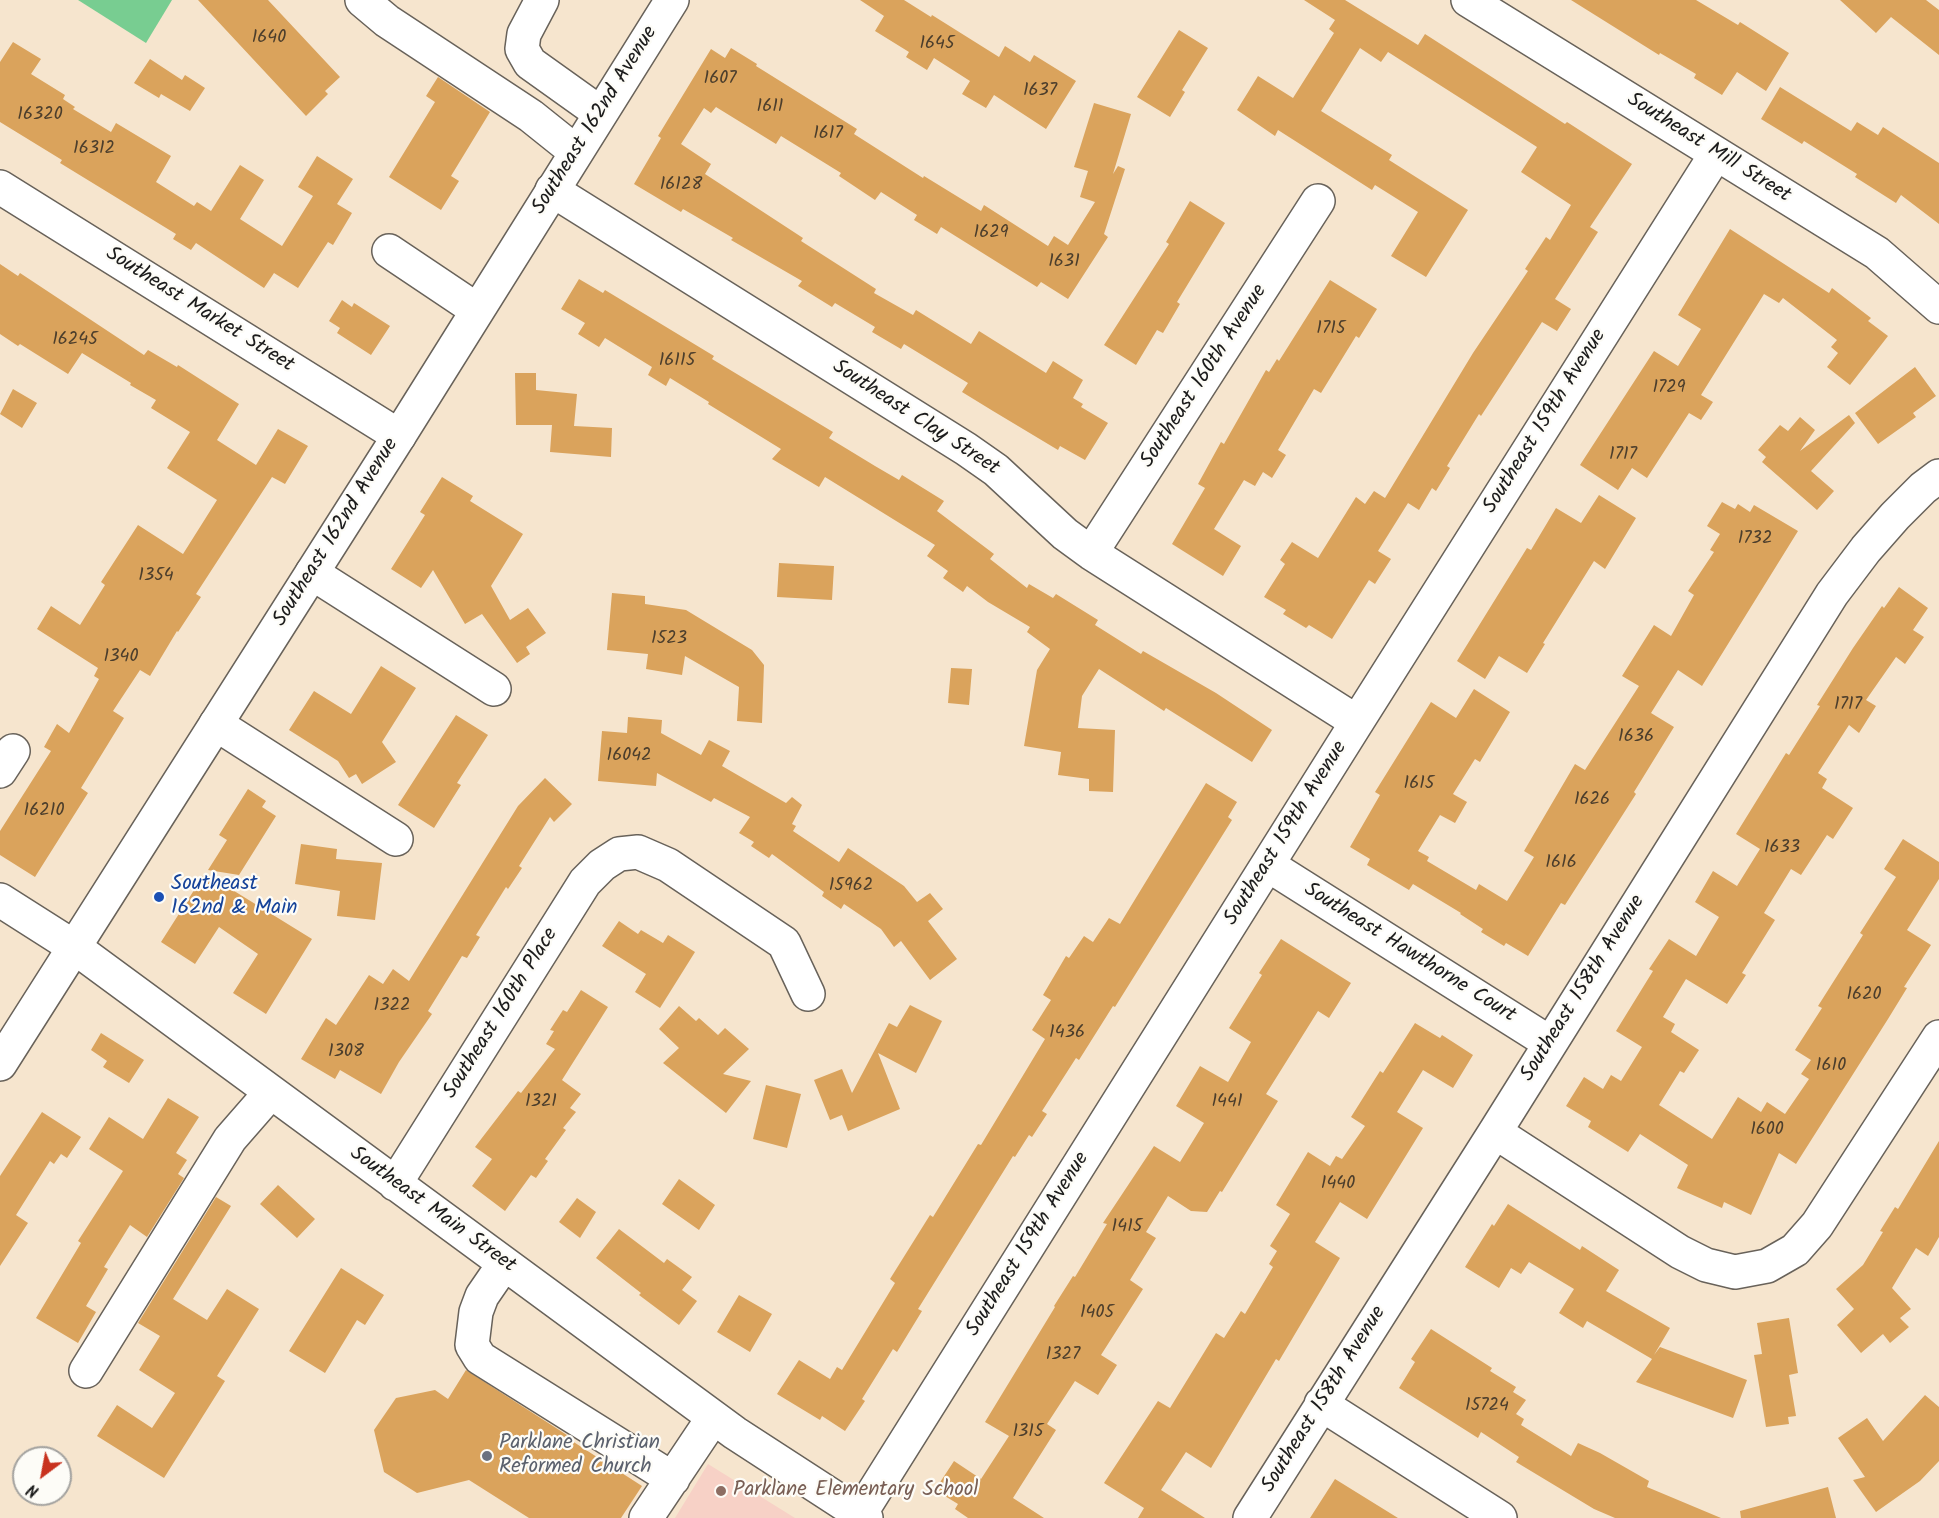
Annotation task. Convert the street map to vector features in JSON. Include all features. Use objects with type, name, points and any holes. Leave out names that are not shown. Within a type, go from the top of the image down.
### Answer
[{"type":"street","points":[[362,0],[387,21],[531,116],[576,152]]},
{"type":"street","points":[[542,0],[525,34],[522,49],[530,63],[600,113]]},
{"type":"street","name":"Southeast 162nd Avenue","points":[[0,1064],[672,0]]},
{"type":"street","name":"Southeast Mill Street","points":[[1468,0],[1877,253],[1939,308]]},
{"type":"street","name":"Southeast 159th Avenue","points":[[863,1516],[1357,722],[1716,154]]},
{"type":"street","name":"Southeast Market Street","points":[[0,187],[399,435]]},
{"type":"street","name":"Southeast Clay Street","points":[[552,190],[966,449],[996,470],[1058,528],[1091,553],[1357,722]]},
{"type":"street","name":"Southeast 160th Avenue","points":[[1091,553],[1318,201]]},
{"type":"street","points":[[389,251],[477,310]]},
{"type":"street","name":"Southeast 158th Avenue","points":[[1250,1518],[1832,594],[1866,549],[1895,516],[1923,488],[1939,476]]},
{"type":"street","points":[[312,573],[494,689]]},
{"type":"street","points":[[216,724],[396,839]]},
{"type":"street","name":"Southeast 160th Place","points":[[395,1184],[585,882],[602,865],[619,854],[638,852],[668,865],[784,943],[808,994]]},
{"type":"street","name":"Southeast Hawthorne Court","points":[[1268,865],[1550,1043]]},
{"type":"street","name":"Southeast Main Street","points":[[0,900],[74,947],[713,1418],[863,1516]]},
{"type":"street","points":[[1495,1132],[1680,1252],[1706,1265],[1735,1272],[1767,1266],[1795,1250],[1816,1226],[1939,1037]]},
{"type":"street","points":[[86,1371],[230,1139],[271,1092]]},
{"type":"street","points":[[504,1264],[482,1296],[476,1312],[471,1345],[480,1358],[674,1479]]},
{"type":"street","points":[[1321,1404],[1500,1518]]},
{"type":"street","points":[[646,1518],[713,1418]]},
{"type":"shaded area","name":"Parklane Elementary School","points":[[708,1464],[795,1518],[675,1518]]},
{"type":"green space","points":[[78,0],[172,0],[146,43]]},
{"type":"building","points":[[198,0],[268,0],[340,77],[325,91],[328,94],[306,116]]},
{"type":"building","points":[[860,0],[904,0],[999,57],[1005,46],[1030,62],[1034,55],[1076,81],[1046,129],[994,95],[986,108],[962,94],[970,81],[934,58],[927,70],[906,57],[909,52],[875,31],[884,16]]},
{"type":"building","points":[[1304,0],[1345,0],[1418,45],[1425,34],[1632,164],[1590,227],[1598,232],[1555,299],[1571,309],[1557,331],[1542,322],[1481,416],[1479,414],[1447,466],[1450,468],[1436,491],[1432,488],[1419,510],[1408,503],[1378,551],[1391,559],[1375,584],[1369,580],[1332,639],[1309,625],[1306,628],[1283,614],[1286,610],[1264,597],[1285,564],[1280,560],[1292,542],[1318,558],[1356,497],[1365,504],[1374,491],[1385,498],[1473,353],[1528,271],[1525,269],[1546,237],[1550,240],[1571,205],[1521,172],[1537,147],[1388,52],[1381,62],[1360,48],[1321,111],[1392,155],[1389,160],[1468,210],[1426,277],[1391,256],[1418,212],[1375,185],[1372,190],[1278,130],[1275,136],[1237,110],[1258,76],[1293,98],[1334,33],[1329,29],[1335,20]]},
{"type":"building","points":[[1571,0],[1696,0],[1738,25],[1740,22],[1789,53],[1766,91],[1737,72],[1722,95],[1694,78],[1696,74],[1660,53],[1659,55]]},
{"type":"building","points":[[1840,0],[1926,0],[1939,10],[1939,55],[1891,17],[1876,33]]},
{"type":"building","points":[[1179,30],[1208,48],[1182,90],[1185,92],[1170,117],[1137,97]]},
{"type":"building","points":[[13,42],[41,59],[31,74],[65,95],[63,99],[75,107],[73,109],[111,132],[116,123],[171,156],[156,182],[194,206],[197,202],[211,211],[240,165],[264,180],[240,219],[282,246],[313,196],[298,187],[317,156],[353,179],[337,204],[352,213],[333,245],[328,242],[298,288],[274,273],[264,288],[196,243],[191,250],[173,239],[176,234],[60,163],[62,160],[0,122],[0,62]]},
{"type":"building","points":[[731,48],[857,129],[854,134],[923,178],[924,176],[981,211],[984,205],[1048,246],[1054,236],[1068,245],[1095,202],[1080,197],[1088,171],[1074,167],[1094,103],[1131,114],[1113,174],[1118,166],[1125,169],[1104,234],[1108,237],[1068,299],[1041,282],[1037,287],[941,227],[937,234],[914,220],[917,215],[881,192],[875,200],[839,176],[841,173],[781,136],[776,144],[716,107],[711,113],[704,108],[681,144],[711,164],[705,174],[803,238],[801,241],[876,289],[874,293],[913,315],[916,310],[971,344],[979,331],[1046,373],[1053,361],[1083,380],[1073,398],[1083,404],[1081,407],[1108,423],[1085,460],[1060,446],[1058,450],[993,411],[962,392],[968,383],[904,344],[901,349],[872,332],[875,327],[835,303],[832,307],[798,286],[802,281],[731,240],[733,238],[683,209],[681,212],[634,184],[661,138],[658,136],[711,49],[725,58]]},
{"type":"building","points":[[150,59],[182,80],[185,75],[205,88],[190,111],[161,94],[159,98],[134,83]]},
{"type":"building","points":[[438,77],[490,112],[451,176],[459,181],[441,210],[389,177],[435,102],[426,96]]},
{"type":"building","points":[[1780,87],[1851,131],[1857,122],[1878,135],[1883,127],[1939,163],[1939,224],[1901,195],[1896,203],[1855,177],[1857,174],[1804,141],[1802,144],[1761,119]]},
{"type":"building","points":[[1190,201],[1225,223],[1177,302],[1180,304],[1163,333],[1157,330],[1136,365],[1104,345],[1169,244],[1166,242]]},
{"type":"building","points":[[1730,229],[1829,293],[1832,288],[1871,318],[1868,321],[1888,336],[1850,385],[1827,367],[1838,353],[1831,347],[1837,340],[1783,298],[1779,303],[1764,294],[1701,395],[1713,402],[1701,420],[1689,413],[1647,478],[1632,468],[1618,490],[1580,465],[1654,351],[1678,366],[1701,329],[1678,315]]},
{"type":"building","points":[[0,264],[18,276],[20,273],[144,355],[148,350],[177,367],[178,365],[239,404],[217,440],[256,465],[278,429],[308,446],[285,484],[272,477],[196,594],[201,597],[150,676],[140,670],[113,711],[124,718],[81,788],[88,793],[35,877],[0,855],[0,831],[51,751],[44,747],[57,724],[69,733],[99,679],[94,676],[98,668],[37,629],[51,606],[80,625],[105,585],[101,582],[138,525],[183,554],[217,500],[167,468],[190,432],[151,408],[156,400],[82,353],[68,374],[0,334]]},
{"type":"building","points":[[579,279],[603,293],[605,290],[714,356],[712,359],[833,432],[829,438],[875,466],[899,480],[902,475],[944,501],[937,511],[994,554],[990,559],[1027,588],[1029,584],[1053,598],[1056,594],[1098,620],[1095,625],[1141,654],[1143,651],[1216,693],[1272,730],[1252,762],[1166,708],[1164,711],[1099,669],[1082,696],[1078,728],[1115,730],[1113,792],[1089,791],[1089,779],[1058,775],[1061,752],[1024,746],[1037,670],[1050,649],[1027,632],[1030,627],[988,602],[967,586],[963,592],[943,578],[948,571],[927,556],[935,545],[825,477],[819,487],[772,459],[781,449],[670,378],[666,386],[648,375],[652,367],[605,338],[599,347],[578,334],[585,323],[561,309]]},
{"type":"building","points":[[1330,280],[1377,309],[1359,338],[1356,336],[1321,393],[1314,389],[1278,450],[1286,455],[1272,478],[1263,472],[1255,486],[1244,480],[1214,529],[1241,546],[1223,576],[1172,544],[1205,488],[1198,484],[1221,442],[1224,444],[1266,370],[1269,372],[1277,359],[1279,361]]},
{"type":"building","points":[[342,300],[352,307],[354,303],[390,326],[371,355],[337,333],[340,328],[329,321]]},
{"type":"building","points":[[1915,367],[1936,396],[1913,413],[1916,417],[1878,444],[1855,413]]},
{"type":"building","points":[[515,373],[536,373],[536,390],[577,394],[574,426],[612,428],[611,457],[550,452],[552,425],[516,425]]},
{"type":"building","points":[[13,389],[37,403],[22,428],[0,414]]},
{"type":"building","points":[[1849,415],[1855,423],[1811,471],[1834,491],[1817,510],[1762,462],[1766,457],[1758,450],[1780,425],[1788,431],[1800,417],[1815,430],[1800,451]]},
{"type":"building","points":[[442,477],[473,496],[470,501],[523,534],[491,586],[510,620],[528,608],[546,633],[526,647],[530,654],[517,663],[482,614],[465,624],[433,570],[421,588],[391,569],[425,515],[420,512]]},
{"type":"building","points":[[1599,495],[1636,518],[1605,569],[1594,561],[1527,673],[1499,656],[1485,679],[1457,661],[1527,548],[1531,550],[1556,508],[1581,523]]},
{"type":"building","points":[[1722,502],[1735,509],[1738,504],[1750,512],[1754,505],[1798,531],[1702,686],[1678,670],[1651,713],[1674,727],[1634,792],[1636,794],[1565,905],[1561,903],[1528,956],[1506,943],[1504,946],[1481,932],[1483,929],[1461,913],[1413,884],[1409,890],[1367,865],[1370,859],[1350,847],[1380,795],[1375,792],[1431,702],[1456,718],[1474,689],[1510,712],[1480,762],[1475,759],[1453,794],[1467,802],[1455,823],[1440,815],[1418,851],[1429,857],[1427,861],[1476,890],[1479,884],[1507,901],[1534,857],[1524,851],[1575,764],[1585,770],[1639,686],[1622,676],[1654,625],[1671,636],[1694,595],[1688,591],[1714,552],[1710,550],[1720,534],[1707,526]]},
{"type":"building","points":[[779,563],[834,566],[832,600],[777,597]]},
{"type":"building","points":[[1899,587],[1928,608],[1913,630],[1924,637],[1905,664],[1896,657],[1866,700],[1876,706],[1859,733],[1849,725],[1818,773],[1827,779],[1822,788],[1853,808],[1833,839],[1827,835],[1801,875],[1791,869],[1764,913],[1775,920],[1742,973],[1746,975],[1727,1004],[1686,979],[1663,1017],[1675,1024],[1671,1032],[1699,1050],[1684,1073],[1680,1071],[1659,1105],[1712,1139],[1738,1097],[1761,1112],[1767,1102],[1785,1114],[1809,1079],[1801,1074],[1811,1060],[1795,1050],[1822,1008],[1818,1006],[1863,935],[1860,933],[1896,877],[1884,869],[1903,839],[1939,862],[1939,879],[1907,930],[1931,945],[1904,987],[1907,988],[1888,1019],[1796,1164],[1779,1153],[1751,1215],[1724,1202],[1722,1208],[1677,1188],[1688,1165],[1640,1134],[1628,1152],[1588,1127],[1591,1121],[1566,1106],[1584,1077],[1603,1089],[1611,1075],[1621,1081],[1642,1047],[1616,1031],[1653,971],[1649,969],[1669,939],[1696,956],[1719,917],[1695,902],[1713,871],[1737,886],[1760,849],[1736,834],[1786,753],[1789,755],[1820,706],[1817,705],[1853,648],[1882,606],[1884,608]]},
{"type":"building","points":[[612,593],[645,596],[645,604],[686,610],[752,650],[764,665],[762,723],[737,721],[739,687],[685,656],[682,675],[646,669],[648,654],[607,650]]},
{"type":"building","points":[[381,666],[416,688],[382,742],[396,762],[362,784],[356,774],[349,778],[338,761],[289,730],[314,691],[351,714]]},
{"type":"building","points":[[951,668],[972,669],[969,705],[948,703]]},
{"type":"building","points":[[456,715],[488,735],[457,783],[461,785],[434,828],[398,805]]},
{"type":"building","points":[[628,717],[662,720],[661,733],[701,755],[709,740],[730,751],[722,766],[786,803],[792,797],[802,805],[792,824],[796,826],[793,831],[839,862],[848,848],[904,886],[917,902],[930,893],[943,909],[928,921],[957,959],[930,980],[901,941],[894,947],[881,929],[844,904],[841,909],[822,896],[824,892],[772,854],[769,858],[751,846],[754,842],[739,833],[750,817],[714,798],[711,802],[657,773],[656,786],[598,781],[602,731],[627,733]]},
{"type":"building","points":[[545,778],[572,804],[554,822],[550,817],[519,866],[522,868],[508,889],[506,887],[476,935],[480,937],[467,958],[462,956],[428,1011],[432,1014],[399,1062],[381,1094],[340,1070],[335,1079],[301,1059],[326,1018],[336,1025],[369,975],[383,984],[393,969],[409,981],[518,806]]},
{"type":"building","points":[[1206,783],[1237,802],[1228,817],[1232,820],[1115,1007],[1113,1006],[1079,1060],[1076,1058],[1042,1111],[1047,1114],[1032,1137],[1029,1135],[1015,1157],[1013,1156],[918,1309],[922,1311],[897,1352],[893,1349],[862,1399],[865,1401],[845,1431],[822,1416],[820,1420],[777,1394],[799,1360],[830,1379],[837,1367],[842,1370],[895,1283],[890,1279],[930,1215],[933,1217],[978,1144],[981,1145],[1045,1039],[1032,1030],[1051,1000],[1043,995],[1066,956],[1069,958],[1084,936],[1093,942],[1109,918],[1120,924]]},
{"type":"building","points":[[248,789],[266,801],[262,807],[276,816],[239,875],[208,870],[227,840],[219,835]]},
{"type":"building","points":[[301,844],[337,849],[336,859],[382,863],[375,920],[337,916],[340,891],[295,884]]},
{"type":"building","points":[[205,873],[312,939],[266,1014],[233,993],[258,954],[219,927],[195,964],[161,942]]},
{"type":"building","points":[[619,921],[638,934],[641,930],[663,943],[668,935],[695,952],[660,1008],[635,992],[646,974],[602,946]]},
{"type":"building","points":[[1281,939],[1351,983],[1329,1018],[1318,1011],[1266,1094],[1278,1101],[1222,1192],[1220,1191],[1207,1212],[1191,1211],[1168,1196],[1146,1232],[1156,1238],[1130,1280],[1143,1289],[1101,1355],[1117,1365],[1098,1395],[1075,1381],[1047,1424],[1056,1430],[1013,1498],[1044,1518],[968,1518],[955,1509],[958,1504],[935,1490],[954,1461],[981,1479],[1009,1436],[985,1422],[1054,1306],[1073,1276],[1075,1277],[1107,1224],[1103,1223],[1154,1146],[1180,1162],[1204,1123],[1176,1106],[1200,1066],[1228,1082],[1251,1042],[1229,1028],[1262,975],[1259,973]]},
{"type":"building","points":[[581,990],[608,1007],[562,1080],[581,1094],[570,1108],[576,1112],[563,1128],[566,1130],[545,1159],[548,1161],[536,1178],[531,1175],[505,1211],[472,1186],[492,1159],[475,1147],[518,1091],[521,1093],[555,1049],[546,1044],[554,1031],[550,1030],[563,1010],[567,1012]]},
{"type":"building","points":[[910,1005],[942,1021],[916,1073],[878,1053],[900,1109],[848,1131],[842,1115],[830,1120],[814,1080],[842,1069],[852,1093],[889,1023],[897,1027]]},
{"type":"building","points":[[679,1006],[696,1021],[699,1018],[718,1035],[725,1028],[749,1049],[723,1074],[751,1081],[726,1113],[663,1063],[679,1048],[659,1029]]},
{"type":"building","points":[[1415,1023],[1440,1038],[1442,1035],[1473,1055],[1453,1088],[1423,1070],[1397,1112],[1423,1128],[1367,1219],[1340,1202],[1315,1242],[1340,1258],[1279,1361],[1276,1359],[1211,1468],[1186,1452],[1161,1490],[1205,1518],[1138,1518],[1144,1508],[1104,1483],[1158,1401],[1170,1408],[1216,1333],[1224,1338],[1241,1311],[1245,1314],[1273,1267],[1269,1264],[1277,1251],[1270,1246],[1290,1214],[1276,1205],[1308,1152],[1330,1166],[1336,1156],[1342,1159],[1365,1126],[1351,1117],[1380,1071],[1383,1073]]},
{"type":"building","points":[[101,1033],[144,1060],[129,1083],[103,1067],[107,1061],[91,1050]]},
{"type":"building","points":[[766,1085],[801,1094],[787,1148],[753,1139]]},
{"type":"building","points":[[168,1098],[199,1117],[176,1153],[187,1160],[178,1174],[184,1178],[147,1237],[130,1225],[104,1267],[108,1269],[86,1306],[96,1312],[78,1343],[36,1318],[81,1243],[78,1241],[123,1171],[89,1149],[109,1117],[143,1139]]},
{"type":"building","points":[[42,1112],[81,1137],[67,1158],[61,1154],[54,1164],[50,1161],[16,1215],[28,1223],[0,1266],[0,1176]]},
{"type":"building","points":[[1939,1141],[1939,1237],[1928,1256],[1916,1248],[1892,1288],[1911,1309],[1900,1318],[1909,1327],[1890,1343],[1883,1334],[1861,1353],[1837,1325],[1854,1309],[1836,1289],[1863,1265],[1883,1232],[1880,1231],[1895,1207],[1898,1209]]},
{"type":"building","points":[[679,1179],[715,1205],[699,1230],[662,1204]]},
{"type":"building","points":[[278,1185],[315,1219],[297,1238],[260,1204]]},
{"type":"building","points":[[216,1197],[231,1206],[173,1299],[207,1320],[227,1289],[259,1309],[217,1376],[225,1381],[164,1478],[97,1436],[117,1405],[152,1428],[175,1393],[139,1370],[160,1336],[138,1323]]},
{"type":"building","points":[[577,1198],[596,1212],[580,1238],[559,1222]]},
{"type":"building","points":[[1508,1204],[1580,1250],[1582,1246],[1619,1270],[1606,1291],[1670,1328],[1654,1355],[1660,1347],[1747,1380],[1733,1418],[1636,1382],[1652,1359],[1587,1321],[1583,1328],[1559,1313],[1574,1289],[1529,1262],[1521,1274],[1511,1268],[1499,1288],[1465,1267],[1492,1224],[1494,1226]]},
{"type":"building","points":[[619,1229],[664,1263],[667,1259],[692,1277],[682,1290],[697,1301],[679,1325],[596,1258]]},
{"type":"building","points":[[341,1268],[384,1295],[365,1325],[357,1320],[325,1373],[289,1351]]},
{"type":"building","points":[[739,1295],[772,1314],[750,1352],[717,1332]]},
{"type":"building","points":[[1789,1318],[1798,1373],[1789,1375],[1796,1416],[1788,1417],[1789,1424],[1766,1427],[1754,1355],[1762,1354],[1757,1323]]},
{"type":"building","points":[[1431,1329],[1492,1368],[1490,1371],[1516,1387],[1513,1392],[1526,1400],[1516,1414],[1524,1419],[1521,1425],[1571,1456],[1578,1443],[1600,1453],[1649,1481],[1647,1487],[1721,1518],[1615,1518],[1594,1509],[1516,1462],[1519,1457],[1481,1432],[1478,1438],[1399,1388],[1415,1362],[1411,1359]]},
{"type":"building","name":"Parklane Christian Reformed Church","points":[[466,1370],[642,1486],[621,1518],[529,1518],[469,1480],[417,1493],[384,1472],[374,1430],[396,1398],[435,1390],[448,1399]]},
{"type":"building","points":[[1925,1395],[1939,1407],[1939,1461],[1920,1481],[1876,1512],[1853,1480],[1865,1477],[1838,1438],[1867,1418],[1883,1441]]},
{"type":"building","points":[[1335,1479],[1398,1518],[1310,1518]]},
{"type":"building","points":[[1828,1487],[1836,1518],[1741,1518],[1740,1511]]},
{"type":"place","name":"Southeast 162nd & Main","points":[[159,897]]},
{"type":"place","name":"Parklane Christian Reformed Church","points":[[487,1456]]},
{"type":"place","name":"Parklane Elementary School","points":[[721,1491]]}]
